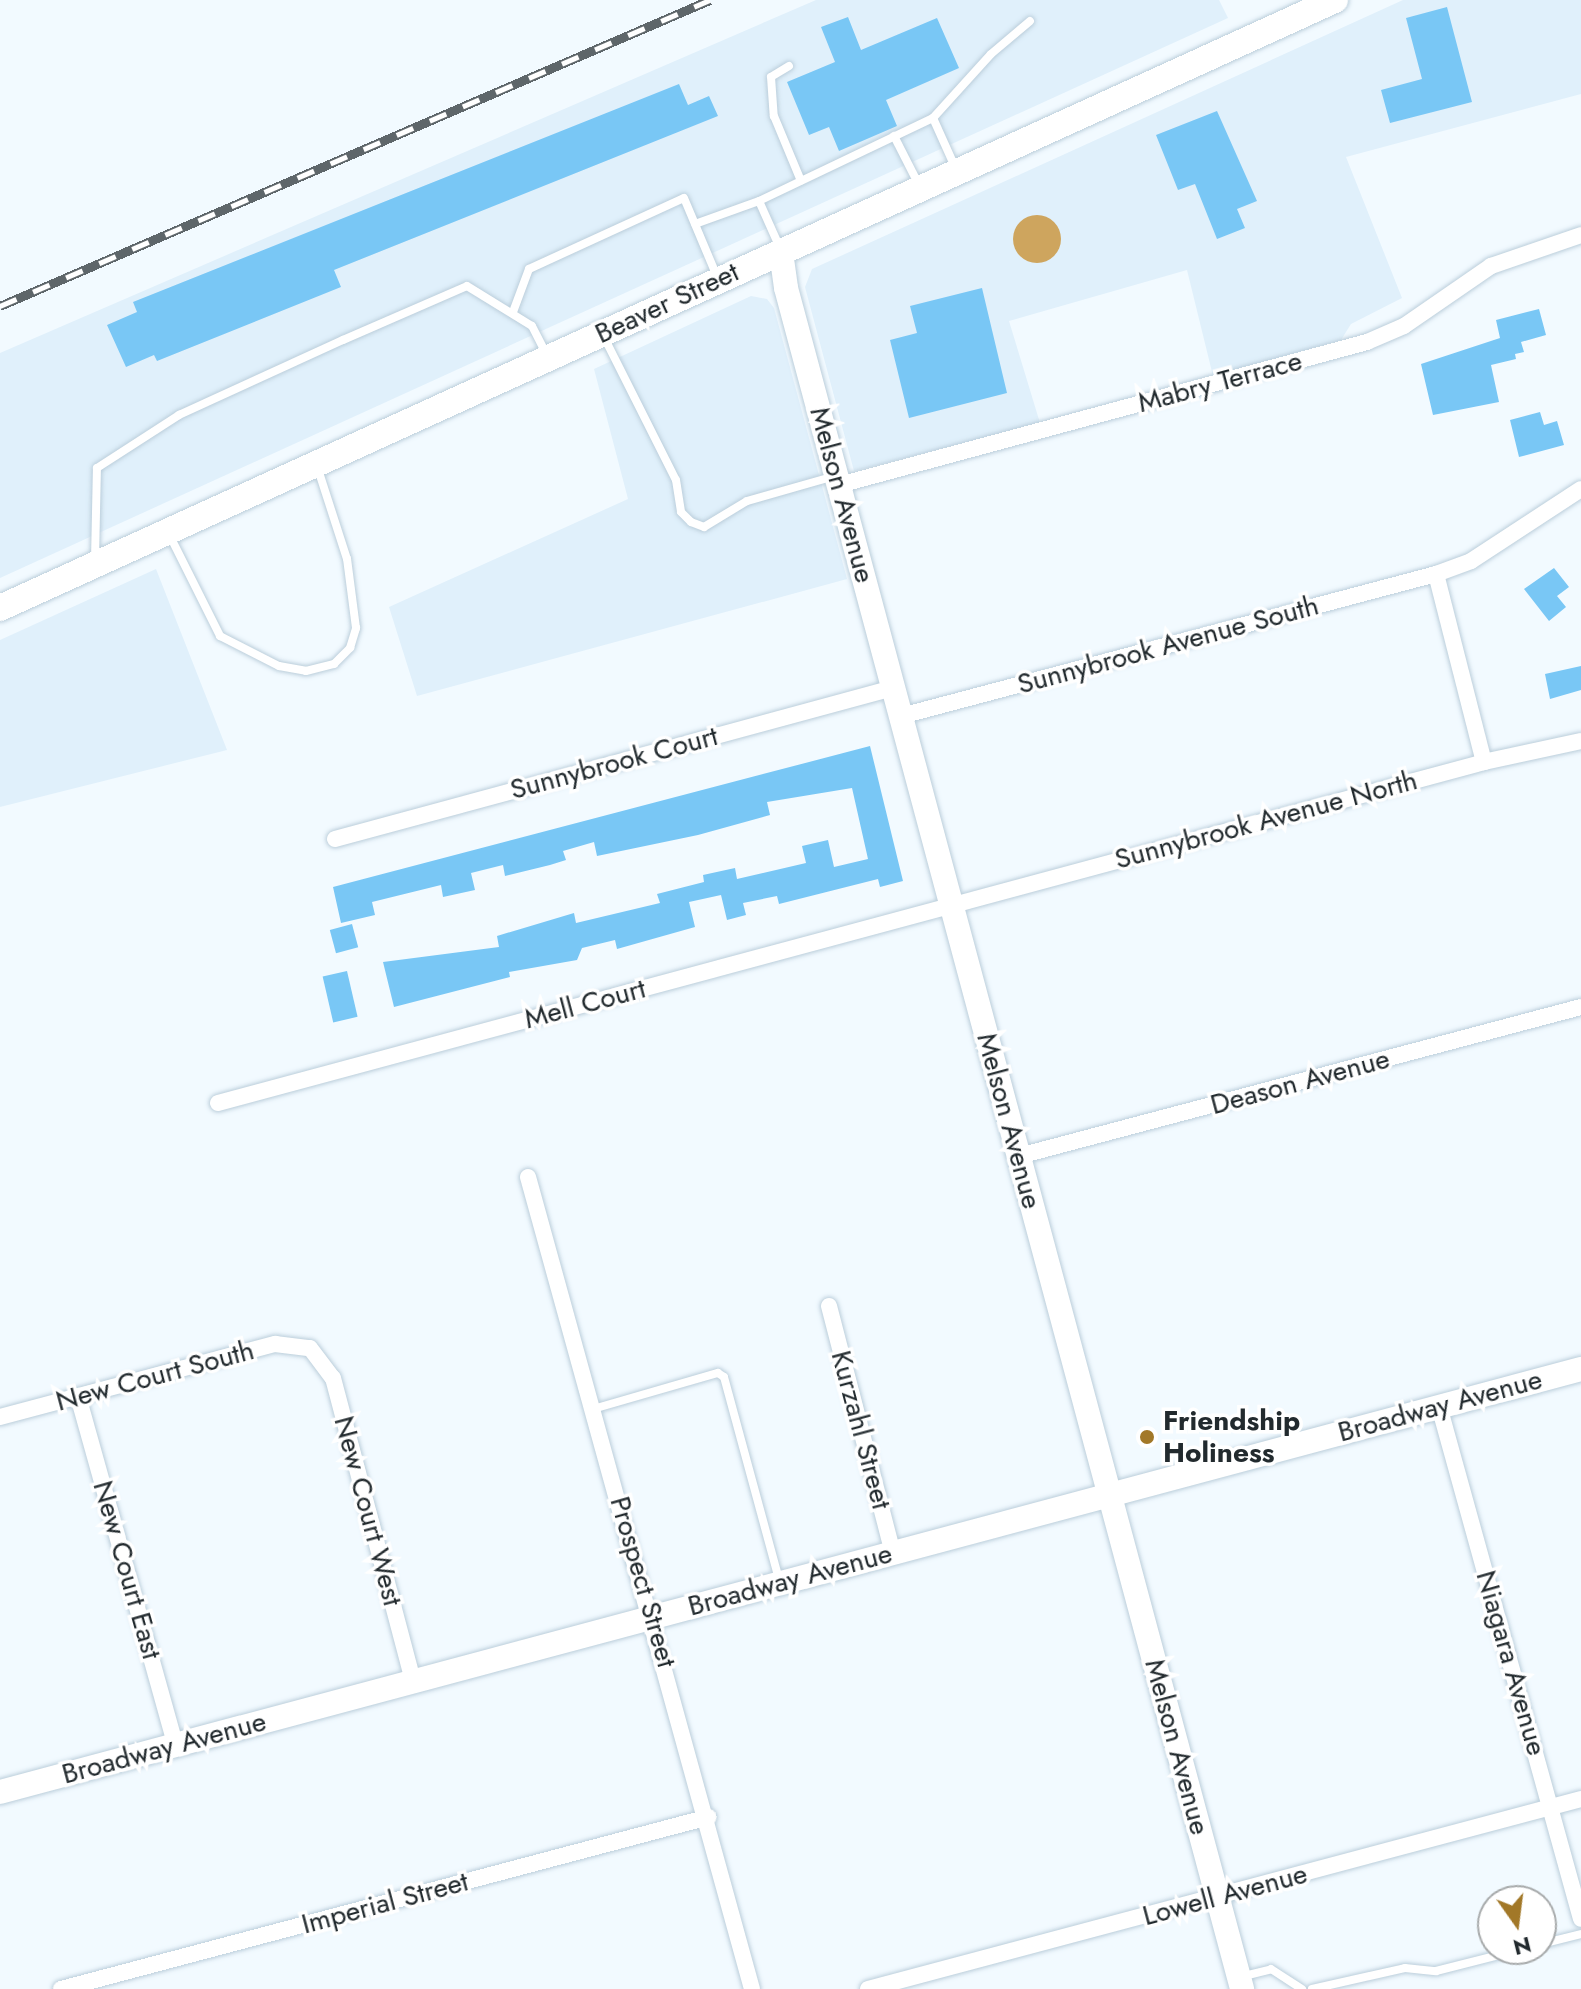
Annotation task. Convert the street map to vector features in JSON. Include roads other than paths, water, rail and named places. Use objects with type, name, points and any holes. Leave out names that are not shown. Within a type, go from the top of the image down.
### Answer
[{"type":"main road","name":"Beaver Street","points":[[0,608],[1335,0]]},
{"type":"street","name":"Mabry Terrace","points":[[838,480],[1367,342],[1404,326],[1491,266],[1581,235]]},
{"type":"street","name":"Melson Avenue","points":[[781,252],[893,688],[1241,1983]]},
{"type":"street","name":"Sunnybrook Avenue South","points":[[901,716],[1436,574],[1471,561],[1581,489]]},
{"type":"street","points":[[1436,574],[1484,762]]},
{"type":"street","name":"Sunnybrook Court","points":[[335,839],[893,688]]},
{"type":"street","name":"Sunnybrook Avenue North","points":[[951,905],[1484,762],[1581,741]]},
{"type":"street","name":"Mell Court","points":[[218,1103],[951,905]]},
{"type":"street","name":"Deason Avenue","points":[[1019,1156],[1581,1007]]},
{"type":"street","name":"Prospect Street","points":[[528,1177],[709,1817],[752,1989]]},
{"type":"street","name":"Kurzahl Street","points":[[829,1306],[893,1553]]},
{"type":"street","name":"New Court South","points":[[0,1417],[275,1344],[310,1348]]},
{"type":"street","name":"New Court West","points":[[310,1348],[333,1378],[413,1681]]},
{"type":"street","name":"Broadway Avenue","points":[[0,1792],[1581,1369]]},
{"type":"street","name":"New Court East","points":[[78,1396],[175,1744]]},
{"type":"street","name":"Niagara Avenue","points":[[1439,1406],[1581,1919]]},
{"type":"street","name":"Lowell Avenue","points":[[868,1989],[1581,1799]]},
{"type":"street","name":"Imperial Street","points":[[61,1989],[709,1817]]},
{"type":"lane","points":[[695,224],[759,201],[933,118],[991,54],[1030,21]]},
{"type":"lane","points":[[789,66],[771,77],[774,116],[801,181]]},
{"type":"lane","points":[[933,118],[957,172]]},
{"type":"lane","points":[[894,136],[920,188]]},
{"type":"lane","points":[[513,312],[529,269],[684,198],[718,280]]},
{"type":"lane","points":[[759,201],[781,252]]},
{"type":"lane","points":[[95,565],[97,468],[179,415],[467,286],[532,326],[548,358]]},
{"type":"lane","points":[[602,333],[676,480],[681,512],[691,522],[704,527],[747,501],[838,480]]},
{"type":"lane","points":[[168,532],[220,636],[279,666],[306,671],[334,664],[350,648],[356,628],[347,559],[316,464]]},
{"type":"lane","points":[[593,1409],[718,1373],[724,1377],[780,1583]]},
{"type":"lane","points":[[1557,1940],[1581,1934]]},
{"type":"lane","points":[[1312,1989],[1405,1968],[1436,1971],[1477,1961]]},
{"type":"lane","points":[[1241,1983],[1271,1969],[1302,1989]]},
{"type":"railway","points":[[0,306],[710,0]]},
{"type":"place","name":"Friendship Holiness","points":[[1147,1437]]}]
